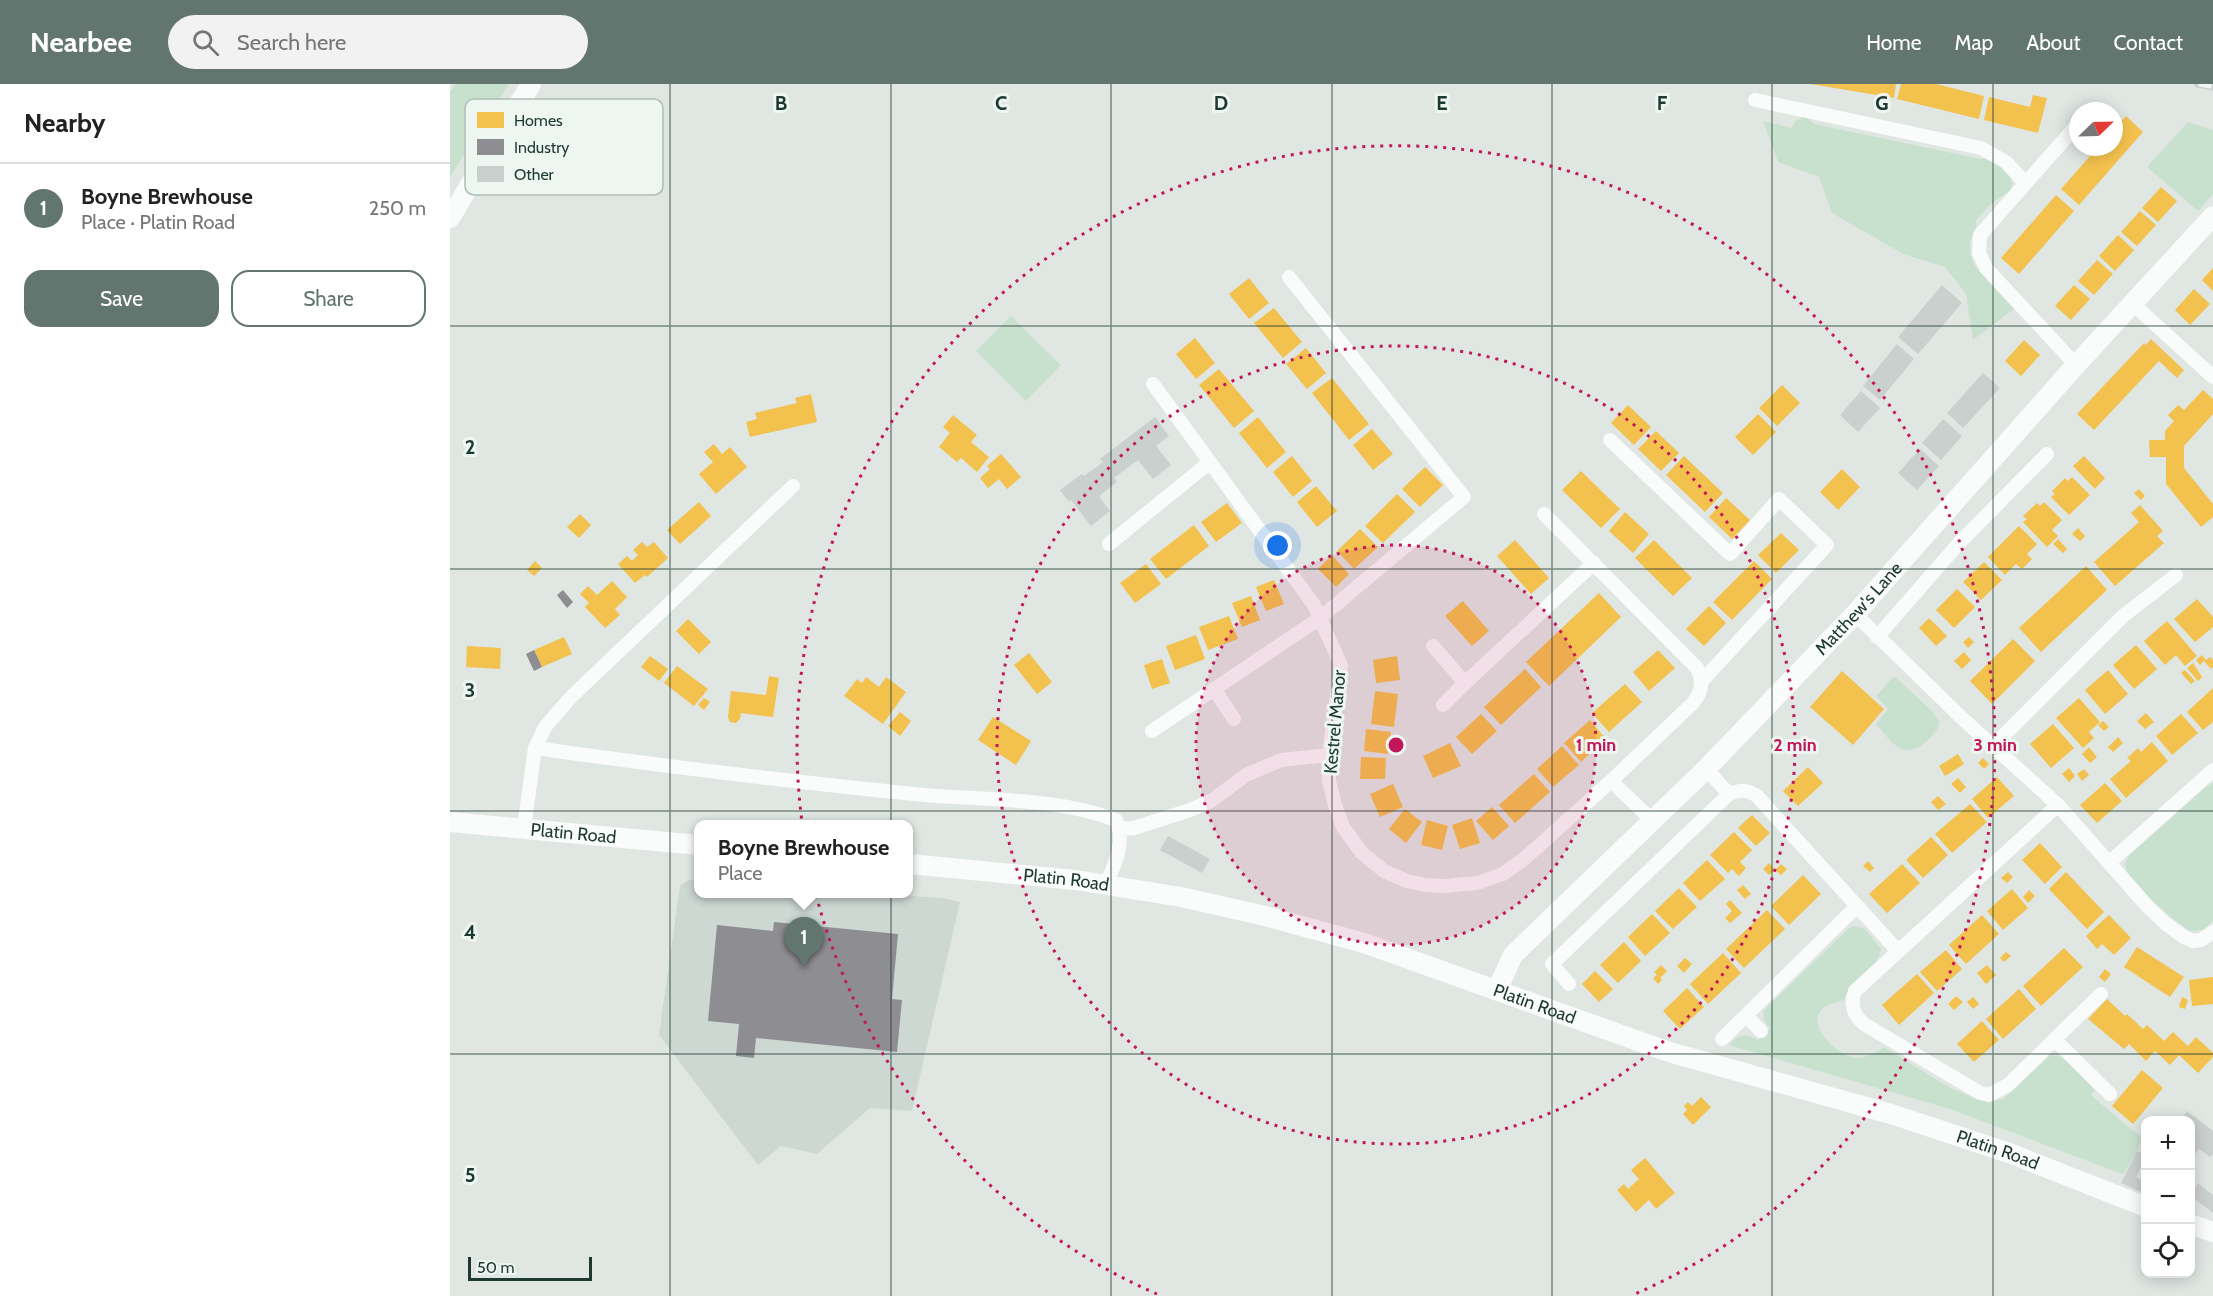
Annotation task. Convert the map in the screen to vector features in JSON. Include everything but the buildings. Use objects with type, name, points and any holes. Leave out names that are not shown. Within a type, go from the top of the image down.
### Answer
[{"type":"main road","points":[[522,99],[531,84]]},
{"type":"main road","points":[[450,218],[465,193]]},
{"type":"main road","name":"Matthew's Lane","points":[[1497,990],[1513,955],[1706,769],[1855,615],[2076,365],[2213,216]]},
{"type":"main road","name":"Platin Road","points":[[450,822],[694,845]]},
{"type":"main road","name":"Platin Road","points":[[913,864],[1106,884],[1180,897],[1265,916],[1364,944],[1669,1052],[1891,1114],[2001,1150],[2141,1205]]},
{"type":"main road","points":[[2195,1226],[2213,1232]]},
{"type":"street","points":[[1755,100],[1981,148],[2006,162],[2025,183]]},
{"type":"street","points":[[2069,133],[1980,235],[1979,253],[1986,267],[2076,365]]},
{"type":"street","points":[[1152,731],[1320,618],[1464,497],[1288,277]]},
{"type":"street","points":[[2133,304],[2213,377]]},
{"type":"street","name":"Kestrel Manor","points":[[1153,384],[1314,605],[1341,665],[1329,755],[1329,781],[1343,827],[1362,853],[1384,871],[1407,881],[1426,885],[1477,883],[1503,874],[1524,859],[1693,703],[1700,694],[1702,681],[1827,545],[1779,499],[1730,554],[1610,440]]},
{"type":"street","points":[[1877,637],[1960,542],[2047,453]]},
{"type":"street","points":[[1109,544],[1210,462]]},
{"type":"street","points":[[524,828],[535,748],[545,727],[571,698],[793,486]]},
{"type":"street","points":[[1544,514],[1697,668],[1702,681]]},
{"type":"street","points":[[1443,705],[1594,563]]},
{"type":"street","points":[[1992,746],[2122,616],[2176,575]]},
{"type":"street","points":[[1855,615],[1992,746],[2058,805],[2152,910],[2184,937],[2193,941],[2201,940],[2213,932]]},
{"type":"street","points":[[1433,646],[1465,684]]},
{"type":"street","points":[[1214,689],[1234,719]]},
{"type":"street","points":[[535,748],[648,764],[894,792],[1016,800],[1089,810],[1116,820],[1120,829],[1119,849],[1106,884]]},
{"type":"street","points":[[1120,829],[1134,828],[1190,810],[1211,801],[1246,775],[1281,760],[1329,755]]},
{"type":"street","points":[[1706,769],[1729,794]]},
{"type":"street","points":[[2109,863],[2213,770]]},
{"type":"street","points":[[1611,781],[1652,819]]},
{"type":"street","points":[[1569,984],[1552,964],[1729,794],[1740,790],[1750,791],[1757,795],[1898,951]]},
{"type":"street","points":[[2058,805],[1855,991],[1852,999],[1853,1011],[1864,1024],[1980,1093],[1989,1095],[2005,1088],[2101,994]]},
{"type":"street","points":[[1722,1039],[1857,906]]},
{"type":"street","points":[[1746,1016],[1761,1031]]},
{"type":"street","points":[[2055,1040],[2110,1094]]},
{"type":"shaded area","points":[[688,880],[694,881],[694,898],[913,898],[913,896],[960,902],[912,1111],[870,1108],[817,1154],[781,1146],[758,1165],[659,1035],[680,886]]},
{"type":"green space","points":[[456,84],[509,84],[499,99],[465,99],[465,153],[450,177],[450,92]]},
{"type":"green space","points":[[1806,116],[1814,124],[1981,159],[1989,157],[2003,167],[2011,179],[2011,190],[1992,203],[1976,220],[1976,228],[1970,242],[1970,253],[1975,266],[2014,309],[1973,340],[1966,294],[1945,267],[1903,254],[1832,213],[1819,177],[1778,162],[1763,121],[1792,128],[1795,121]]},
{"type":"green space","points":[[2188,122],[2213,130],[2213,194],[2198,211],[2147,167]]},
{"type":"green space","points":[[1011,316],[1061,365],[1026,401],[976,351]]},
{"type":"green space","points":[[1894,676],[1932,711],[1939,721],[1930,738],[1914,749],[1900,748],[1876,724],[1888,709],[1876,696]]},
{"type":"green space","points":[[2213,783],[2213,921],[2203,930],[2190,931],[2143,892],[2129,875],[2126,863],[2130,855]]},
{"type":"green space","points":[[1854,926],[1865,929],[1881,949],[1875,963],[1852,986],[1844,1000],[1827,1006],[1819,1013],[1817,1020],[1819,1027],[1836,1049],[1858,1058],[1884,1047],[1961,1093],[1987,1101],[2003,1099],[2051,1055],[2062,1057],[2095,1090],[2091,1095],[2141,1137],[2141,1143],[2125,1172],[2122,1174],[1950,1109],[1729,1045],[1742,1036],[1758,1040],[1770,1029],[1764,1020],[1763,1012],[1848,929]]},
{"type":"railway","points":[[2198,84],[2213,87]]},
{"type":"place","name":"Boyne Brewhouse","points":[[804,967]]}]
